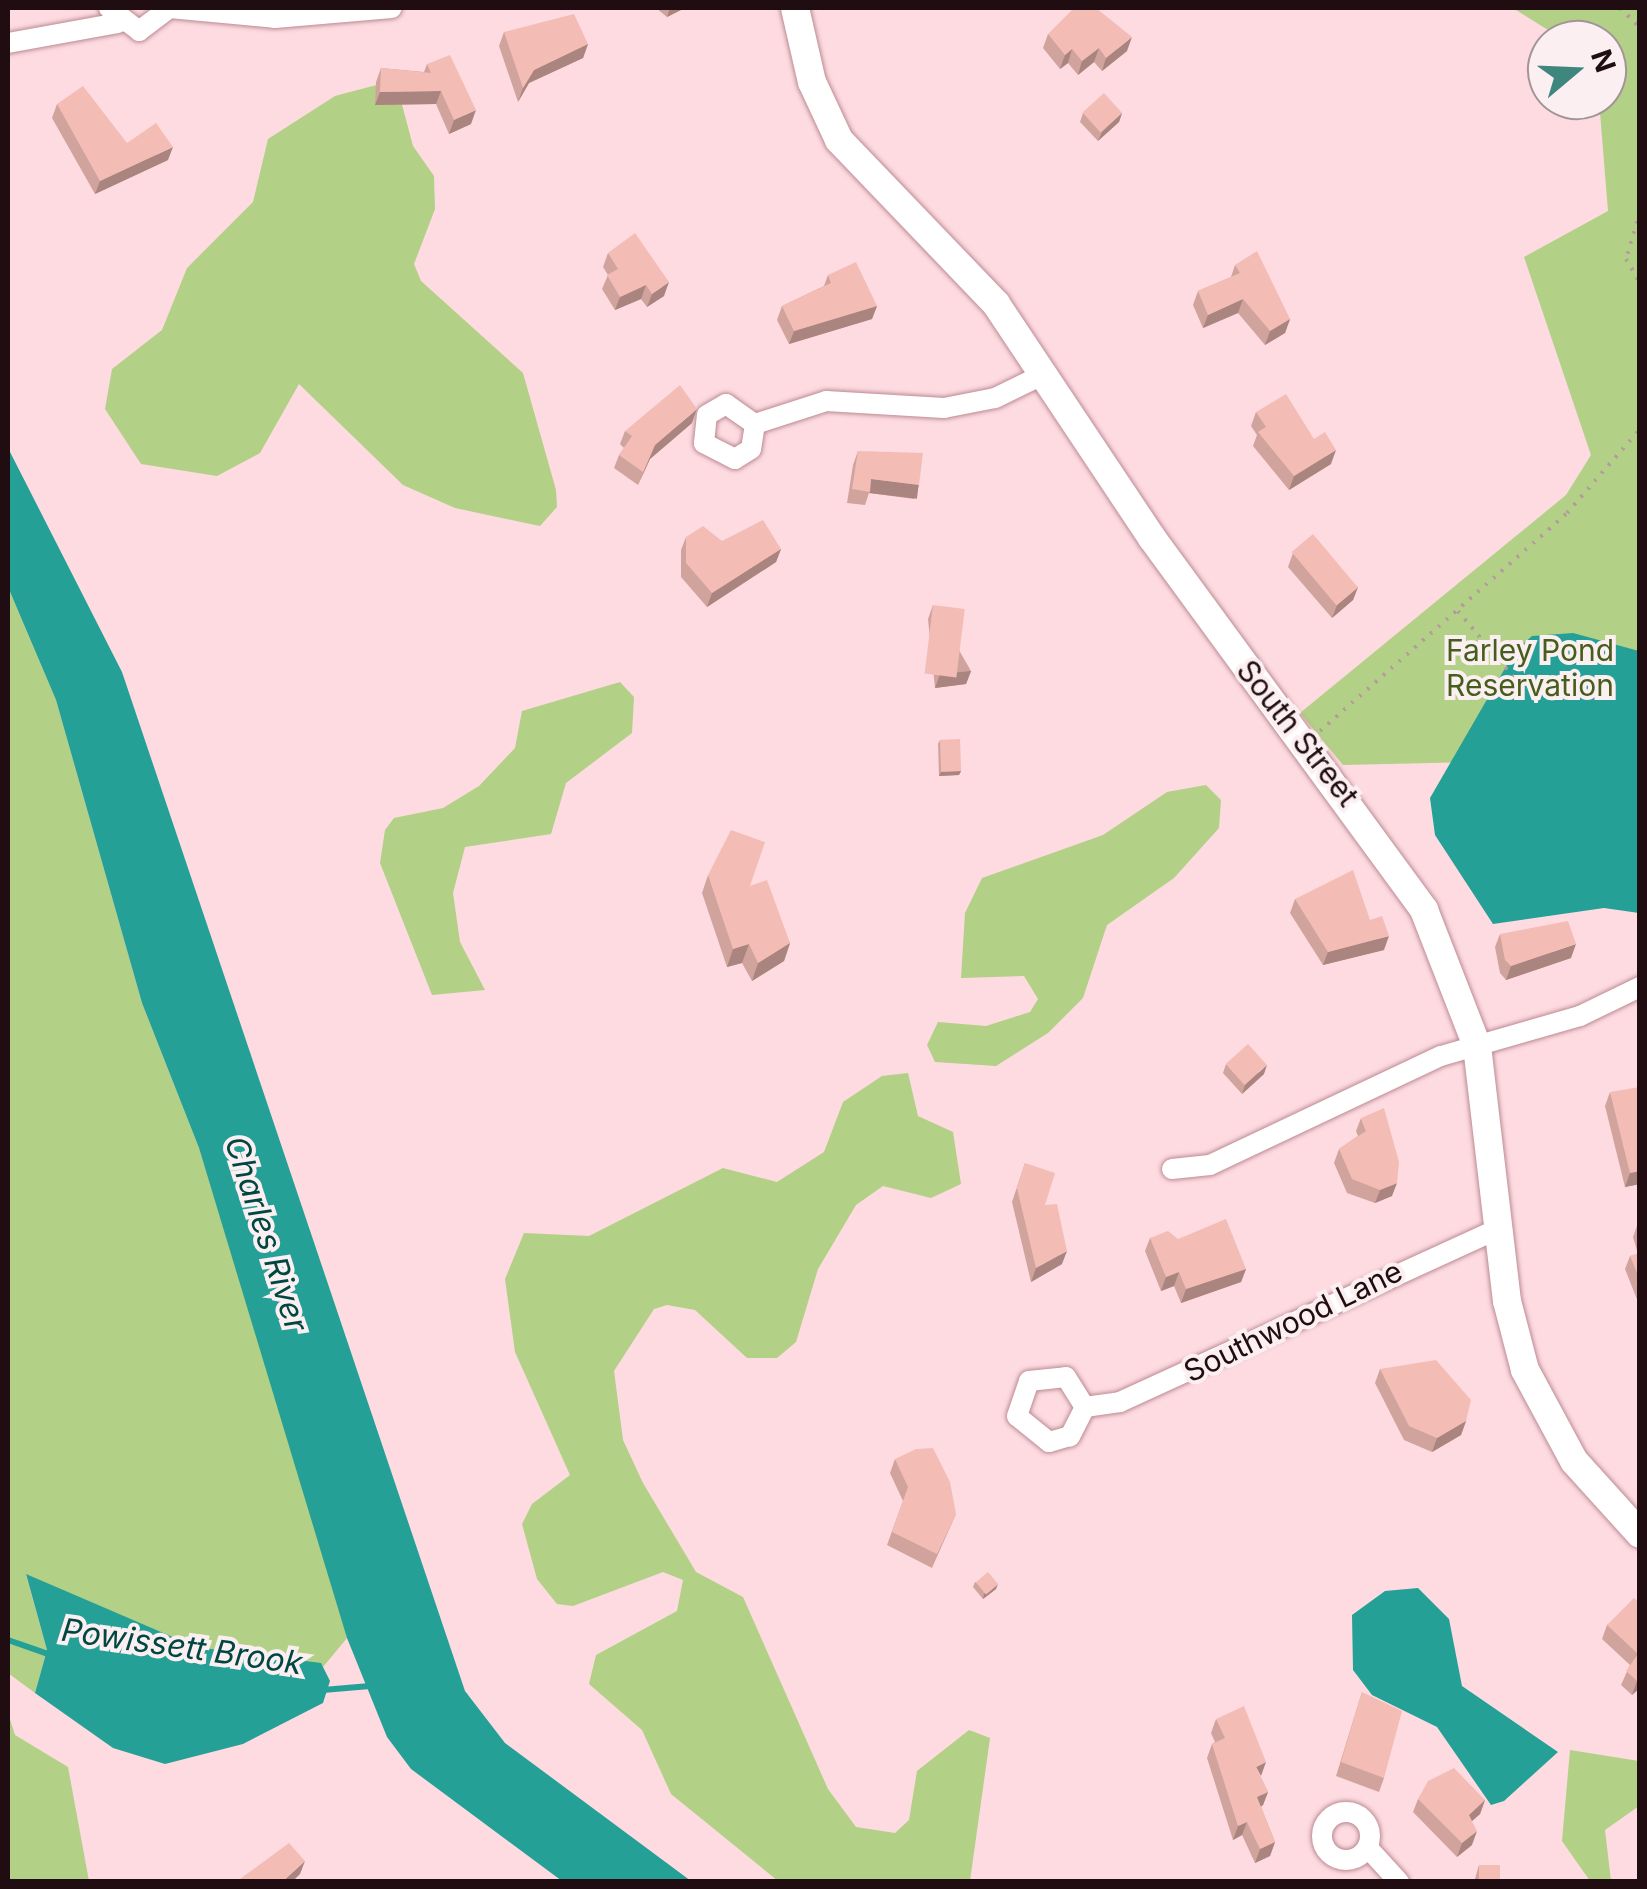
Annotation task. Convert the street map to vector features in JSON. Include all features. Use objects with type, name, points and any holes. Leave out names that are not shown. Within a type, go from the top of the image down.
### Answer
[{"type":"street","points":[[8,43],[113,15],[155,27],[170,8],[275,18],[392,8]]},
{"type":"street","name":"South Street","points":[[795,8],[812,82],[838,140],[950,250],[1044,374],[1190,590],[1308,741],[1424,910],[1477,1046],[1498,1229],[1533,1388],[1574,1461],[1640,1534]]},
{"type":"street","points":[[755,424],[826,401],[968,405],[1044,374]]},
{"type":"street","points":[[1172,1169],[1210,1166],[1477,1046],[1640,987]]},
{"type":"street","name":"Southwood Lane","points":[[1085,1407],[1143,1393],[1498,1229]]},
{"type":"street","points":[[1368,1848],[1399,1882]]},
{"type":"path","points":[[1620,8],[1640,27]]},
{"type":"path","points":[[1640,211],[1626,258],[1640,283]]},
{"type":"path","points":[[1308,741],[1579,501],[1640,429]]},
{"type":"path","points":[[1458,611],[1520,684]]},
{"type":"green space","name":"Farley Pond Reservation","points":[[1513,8],[1639,8],[1639,861],[1474,762],[1343,765],[1300,713],[1566,495],[1591,455],[1524,257],[1608,211],[1601,120],[1627,120],[1627,20],[1532,20]]},
{"type":"green space","points":[[384,83],[400,97],[413,146],[434,176],[435,209],[414,264],[421,281],[523,373],[556,490],[557,507],[540,526],[455,508],[403,485],[299,384],[260,453],[217,476],[141,464],[105,409],[112,369],[162,330],[187,268],[253,202],[268,139],[335,96]]},
{"type":"green space","points":[[8,587],[56,700],[142,1003],[199,1148],[345,1620],[347,1638],[323,1667],[196,1647],[26,1575],[47,1650],[35,1693],[8,1673]]},
{"type":"green space","points":[[620,682],[634,697],[632,733],[566,783],[551,834],[465,847],[453,893],[460,942],[485,990],[432,995],[380,863],[385,830],[394,818],[443,808],[479,786],[515,748],[522,711]]},
{"type":"green space","points":[[1206,785],[1221,800],[1219,828],[1174,878],[1107,925],[1083,998],[1048,1033],[996,1066],[935,1062],[927,1045],[938,1022],[986,1026],[1030,1012],[1038,999],[1024,976],[961,978],[965,913],[982,878],[1103,835],[1167,792]]},
{"type":"green space","points":[[908,1073],[918,1116],[953,1132],[961,1184],[931,1198],[883,1186],[856,1205],[818,1269],[796,1342],[777,1358],[747,1358],[695,1310],[667,1305],[654,1309],[614,1371],[623,1440],[643,1483],[696,1572],[743,1597],[828,1789],[856,1827],[895,1833],[909,1820],[917,1771],[969,1730],[990,1738],[970,1881],[778,1881],[671,1794],[642,1730],[589,1684],[596,1655],[677,1611],[683,1580],[663,1572],[573,1606],[557,1604],[537,1579],[522,1524],[532,1504],[570,1475],[515,1352],[505,1279],[524,1233],[589,1236],[723,1168],[777,1182],[824,1152],[843,1102],[882,1076]]},
{"type":"green space","points":[[8,1713],[15,1735],[68,1767],[89,1881],[8,1881]]},
{"type":"green space","points":[[1570,1750],[1639,1761],[1639,1806],[1605,1830],[1611,1881],[1590,1881],[1562,1841]]},
{"type":"water","name":"Charles River","points":[[8,448],[122,672],[465,1691],[505,1743],[691,1881],[562,1881],[411,1769],[387,1737],[347,1638],[199,1148],[142,1003],[56,700],[8,587]]},
{"type":"water","points":[[1573,633],[1639,651],[1639,913],[1604,908],[1493,924],[1435,835],[1430,798],[1515,651],[1532,636]]},
{"type":"water","points":[[26,1574],[196,1647],[321,1663],[330,1681],[323,1703],[243,1744],[165,1764],[113,1748],[35,1693],[47,1650]]},
{"type":"water","points":[[1418,1588],[1449,1619],[1462,1686],[1558,1752],[1504,1801],[1491,1805],[1437,1727],[1372,1695],[1353,1670],[1352,1615],[1385,1591]]},
{"type":"building","points":[[1074,8],[1096,8],[1132,37],[1106,58],[1099,48],[1082,61],[1072,49],[1065,55],[1048,34]]},
{"type":"building","points":[[574,14],[588,44],[534,70],[523,88],[504,32]]},
{"type":"building","points":[[450,55],[476,110],[454,120],[441,91],[380,92],[381,68],[431,73],[427,64]]},
{"type":"building","points":[[83,86],[127,143],[156,123],[173,147],[100,181],[57,104]]},
{"type":"building","points":[[1104,93],[1122,113],[1101,132],[1082,112]]},
{"type":"building","points":[[635,233],[669,282],[652,294],[646,285],[620,297],[607,275],[618,269],[608,253]]},
{"type":"building","points":[[1257,251],[1290,319],[1270,331],[1243,299],[1208,315],[1198,291],[1240,273],[1235,265]]},
{"type":"building","points":[[856,262],[877,306],[794,331],[782,306],[831,283],[828,275]]},
{"type":"building","points":[[680,385],[697,409],[655,445],[643,472],[619,455],[632,436],[625,431]]},
{"type":"building","points":[[1286,394],[1314,439],[1325,432],[1336,450],[1294,476],[1258,432],[1266,427],[1256,412]]},
{"type":"building","points":[[858,451],[923,453],[919,485],[871,479],[870,492],[852,489]]},
{"type":"building","points":[[763,520],[781,549],[712,593],[686,563],[686,537],[703,526],[722,541]]},
{"type":"building","points":[[1313,534],[1358,588],[1337,606],[1292,552]]},
{"type":"building","points":[[933,605],[965,609],[956,677],[925,673]]},
{"type":"building","points":[[960,739],[961,771],[941,772],[940,740]]},
{"type":"building","points":[[731,830],[765,842],[750,886],[767,880],[790,943],[758,963],[749,944],[733,949],[708,875]]},
{"type":"building","points":[[1353,870],[1370,920],[1382,916],[1389,936],[1328,952],[1295,899]]},
{"type":"building","points":[[1568,921],[1576,944],[1511,966],[1505,960],[1500,934]]},
{"type":"building","points":[[1248,1044],[1267,1065],[1244,1085],[1226,1064]]},
{"type":"building","points":[[1640,1087],[1640,1171],[1630,1173],[1610,1092]]},
{"type":"building","points":[[1384,1108],[1399,1162],[1397,1183],[1380,1190],[1352,1179],[1339,1149],[1366,1131],[1361,1118]]},
{"type":"building","points":[[1025,1163],[1055,1173],[1045,1205],[1057,1204],[1067,1251],[1036,1268],[1017,1188]]},
{"type":"building","points":[[1226,1219],[1246,1269],[1186,1289],[1179,1272],[1166,1277],[1150,1238],[1168,1231],[1178,1239]]},
{"type":"building","points":[[1640,1253],[1640,1280],[1630,1256]]},
{"type":"building","points":[[1436,1360],[1471,1400],[1466,1421],[1437,1438],[1409,1426],[1380,1369]]},
{"type":"building","points":[[933,1448],[950,1482],[956,1514],[937,1554],[892,1532],[908,1487],[895,1459],[916,1449]]},
{"type":"building","points":[[988,1572],[998,1584],[986,1595],[976,1582]]},
{"type":"building","points":[[1634,1598],[1640,1603],[1637,1681],[1626,1671],[1638,1654],[1607,1625]]},
{"type":"building","points":[[1362,1692],[1402,1711],[1384,1778],[1341,1762]]},
{"type":"building","points":[[1244,1706],[1266,1762],[1256,1767],[1268,1792],[1257,1797],[1275,1842],[1260,1849],[1247,1822],[1238,1826],[1212,1744],[1225,1738],[1216,1719]]},
{"type":"building","points":[[1454,1768],[1485,1800],[1469,1815],[1477,1831],[1462,1843],[1418,1799],[1428,1781]]},
{"type":"building","points":[[289,1843],[305,1861],[282,1882],[236,1882]]},
{"type":"building","points":[[1479,1865],[1500,1865],[1500,1882],[1479,1882]]},
{"type":"waterway","name":"Powissett Brook","points":[[8,1640],[54,1656]]},
{"type":"waterway","name":"Powissett Brook","points":[[323,1690],[370,1686]]}]
